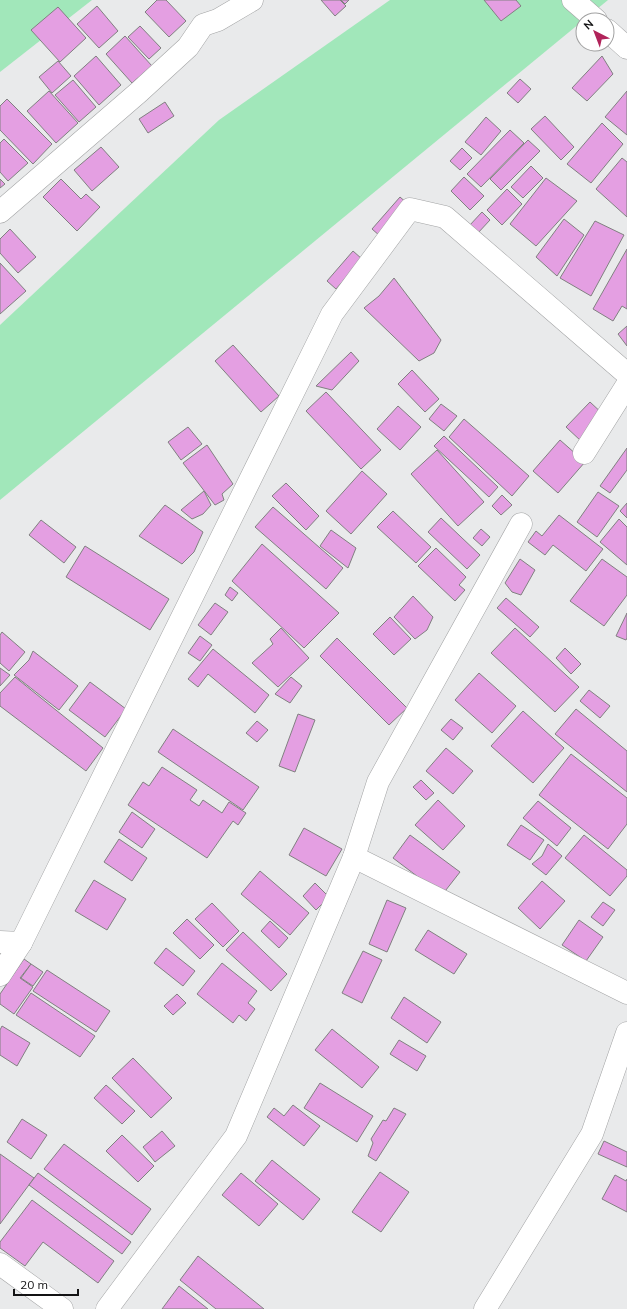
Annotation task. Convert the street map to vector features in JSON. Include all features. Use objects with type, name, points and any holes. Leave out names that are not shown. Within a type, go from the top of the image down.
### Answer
[{"type":"street","points":[[0,212],[139,92],[188,47],[204,25],[218,20],[252,0]]},
{"type":"street","points":[[573,0],[587,12]]},
{"type":"street","points":[[615,37],[627,48]]},
{"type":"street","points":[[0,975],[10,942],[332,314],[410,209],[445,217],[627,374]]},
{"type":"street","points":[[584,454],[627,385]]},
{"type":"street","points":[[107,1309],[236,1136],[354,856],[378,782],[521,524]]},
{"type":"street","points":[[354,856],[627,993]]},
{"type":"street","points":[[485,1309],[592,1134],[627,1033]]},
{"type":"street","points":[[0,1264],[62,1309]]},
{"type":"green space","points":[[0,0],[92,0],[0,72]]},
{"type":"green space","points":[[390,0],[608,0],[593,12],[575,12],[575,27],[0,500],[0,325],[219,120]]},
{"type":"building","points":[[157,0],[166,0],[186,21],[169,37],[145,12]]},
{"type":"building","points":[[321,0],[340,0],[346,6],[335,16]]},
{"type":"building","points":[[341,0],[349,0],[345,4]]},
{"type":"building","points":[[484,0],[516,0],[521,6],[501,21]]},
{"type":"building","points":[[97,6],[118,31],[99,48],[77,24]]},
{"type":"building","points":[[58,7],[86,38],[60,62],[31,30]]},
{"type":"building","points":[[140,26],[161,48],[149,59],[128,37]]},
{"type":"building","points":[[125,36],[152,66],[132,83],[106,54]]},
{"type":"building","points":[[96,56],[121,85],[99,105],[74,76]]},
{"type":"building","points":[[602,56],[613,74],[587,101],[572,88]]},
{"type":"building","points":[[58,61],[71,76],[52,93],[39,77]]},
{"type":"building","points":[[520,79],[531,89],[518,103],[507,93]]},
{"type":"building","points":[[73,80],[96,107],[79,122],[55,95]]},
{"type":"building","points":[[49,91],[78,123],[56,143],[27,111]]},
{"type":"building","points":[[627,91],[627,135],[605,117]]},
{"type":"building","points":[[7,99],[52,144],[33,164],[0,130],[0,106]]},
{"type":"building","points":[[165,102],[174,116],[148,133],[139,119]]},
{"type":"building","points":[[545,116],[574,147],[561,160],[531,129]]},
{"type":"building","points":[[486,117],[501,131],[481,155],[465,142]]},
{"type":"building","points":[[602,123],[623,144],[591,183],[567,164]]},
{"type":"building","points":[[510,130],[524,143],[481,187],[467,174]]},
{"type":"building","points":[[4,139],[28,163],[8,181],[0,172],[0,143]]},
{"type":"building","points":[[528,140],[540,151],[501,190],[490,179]]},
{"type":"building","points":[[101,147],[119,167],[92,191],[74,170]]},
{"type":"building","points":[[462,148],[472,158],[460,170],[450,161]]},
{"type":"building","points":[[622,158],[627,162],[627,217],[596,189]]},
{"type":"building","points":[[531,166],[543,178],[523,198],[511,187]]},
{"type":"building","points":[[464,177],[484,196],[470,210],[451,191]]},
{"type":"building","points":[[546,178],[577,201],[536,246],[510,224]]},
{"type":"building","points":[[0,179],[5,184],[0,188]]},
{"type":"building","points":[[61,179],[81,199],[86,194],[100,207],[77,231],[43,197]]},
{"type":"building","points":[[507,189],[522,204],[502,225],[487,210]]},
{"type":"building","points":[[400,197],[408,204],[380,236],[372,229]]},
{"type":"building","points":[[482,212],[490,220],[477,234],[469,226]]},
{"type":"building","points":[[564,219],[584,235],[557,276],[536,257]]},
{"type":"building","points":[[595,221],[624,235],[591,296],[560,278]]},
{"type":"building","points":[[10,229],[36,257],[18,273],[0,253],[0,239]]},
{"type":"building","points":[[627,249],[627,309],[622,306],[613,321],[593,309]]},
{"type":"building","points":[[353,251],[362,259],[336,289],[327,281]]},
{"type":"building","points":[[0,263],[26,291],[0,314]]},
{"type":"building","points":[[394,278],[441,340],[434,353],[419,361],[364,308],[379,296]]},
{"type":"building","points":[[627,326],[627,346],[618,334]]},
{"type":"building","points":[[233,345],[279,396],[261,412],[215,361]]},
{"type":"building","points":[[351,352],[359,361],[332,390],[316,386]]},
{"type":"building","points":[[412,370],[439,399],[425,412],[398,384]]},
{"type":"building","points":[[326,392],[381,450],[361,469],[306,411]]},
{"type":"building","points":[[590,402],[605,416],[581,441],[566,427]]},
{"type":"building","points":[[441,404],[457,416],[444,431],[429,419]]},
{"type":"building","points":[[398,406],[421,427],[400,450],[377,429]]},
{"type":"building","points":[[464,419],[529,476],[512,496],[449,437]]},
{"type":"building","points":[[188,427],[202,444],[181,460],[168,442]]},
{"type":"building","points":[[444,436],[498,487],[489,497],[434,446]]},
{"type":"building","points":[[560,440],[585,462],[558,493],[533,471]]},
{"type":"building","points":[[207,445],[233,484],[222,494],[224,500],[215,505],[183,463]]},
{"type":"building","points":[[627,448],[627,470],[610,493],[600,486]]},
{"type":"building","points":[[437,450],[484,502],[458,526],[411,474]]},
{"type":"building","points":[[362,471],[387,494],[351,534],[326,511]]},
{"type":"building","points":[[286,483],[319,516],[306,530],[272,496]]},
{"type":"building","points":[[204,491],[211,505],[203,514],[192,519],[181,510]]},
{"type":"building","points":[[598,492],[619,506],[597,537],[577,522]]},
{"type":"building","points":[[502,495],[512,505],[501,515],[492,506]]},
{"type":"building","points":[[627,503],[627,518],[620,511]]},
{"type":"building","points":[[165,505],[203,532],[194,552],[182,564],[139,536]]},
{"type":"building","points":[[273,507],[343,568],[326,589],[255,527]]},
{"type":"building","points":[[393,511],[431,547],[416,563],[377,527]]},
{"type":"building","points":[[559,515],[603,549],[586,571],[553,545],[545,555],[528,542],[536,531],[542,536]]},
{"type":"building","points":[[441,518],[480,555],[467,569],[428,532]]},
{"type":"building","points":[[619,519],[627,527],[627,565],[600,542]]},
{"type":"building","points":[[41,520],[76,547],[64,563],[29,535]]},
{"type":"building","points":[[481,529],[490,537],[482,546],[473,538]]},
{"type":"building","points":[[331,530],[356,548],[348,568],[320,546]]},
{"type":"building","points":[[262,544],[339,613],[304,648],[232,581]]},
{"type":"building","points":[[85,546],[169,599],[150,630],[66,577]]},
{"type":"building","points":[[436,548],[466,577],[459,585],[465,590],[455,601],[418,566]]},
{"type":"building","points":[[520,559],[535,570],[521,595],[512,592],[505,583]]},
{"type":"building","points":[[602,559],[627,577],[627,595],[604,626],[570,601]]},
{"type":"building","points":[[230,587],[238,593],[232,601],[225,595]]},
{"type":"building","points":[[413,596],[433,617],[427,630],[415,639],[394,617]]},
{"type":"building","points":[[506,598],[539,627],[530,637],[497,608]]},
{"type":"building","points":[[215,603],[228,612],[211,635],[198,625]]},
{"type":"building","points":[[627,613],[627,638],[626,640],[616,636]]},
{"type":"building","points":[[390,617],[411,639],[394,655],[373,634]]},
{"type":"building","points":[[281,628],[309,658],[278,687],[252,663],[273,644],[270,639]]},
{"type":"building","points":[[515,628],[579,687],[555,712],[491,653]]},
{"type":"building","points":[[2,632],[25,652],[9,671],[0,663],[0,635]]},
{"type":"building","points":[[200,636],[212,645],[200,661],[188,653]]},
{"type":"building","points":[[337,638],[407,708],[389,725],[320,656]]},
{"type":"building","points":[[565,648],[581,664],[571,674],[556,658]]},
{"type":"building","points":[[213,649],[269,695],[255,713],[208,674],[198,687],[188,679]]},
{"type":"building","points":[[33,651],[78,686],[59,710],[14,675],[29,660]]},
{"type":"building","points":[[0,668],[10,675],[0,686]]},
{"type":"building","points":[[479,673],[516,706],[492,733],[455,700]]},
{"type":"building","points":[[15,677],[103,748],[86,771],[0,706],[0,693]]},
{"type":"building","points":[[291,677],[302,686],[290,703],[275,694]]},
{"type":"building","points":[[90,682],[126,709],[105,737],[69,710]]},
{"type":"building","points":[[589,690],[610,706],[600,718],[580,701]]},
{"type":"building","points":[[576,709],[627,751],[627,792],[555,734]]},
{"type":"building","points":[[523,711],[564,748],[533,783],[491,746]]},
{"type":"building","points":[[298,714],[315,720],[295,772],[279,766]]},
{"type":"building","points":[[451,719],[463,728],[453,740],[441,730]]},
{"type":"building","points":[[257,721],[268,730],[257,742],[246,733]]},
{"type":"building","points":[[173,729],[259,787],[243,810],[158,752]]},
{"type":"building","points":[[446,748],[473,771],[453,794],[426,771]]},
{"type":"building","points":[[571,754],[627,798],[627,824],[608,849],[539,795]]},
{"type":"building","points":[[162,767],[197,790],[190,800],[199,806],[203,800],[222,813],[229,802],[246,813],[238,825],[233,821],[207,858],[128,805],[143,782],[149,786]]},
{"type":"building","points":[[421,780],[434,793],[426,800],[413,787]]},
{"type":"building","points":[[438,800],[465,826],[443,850],[415,825]]},
{"type":"building","points":[[538,801],[571,828],[557,846],[523,818]]},
{"type":"building","points":[[132,812],[155,829],[142,848],[119,832]]},
{"type":"building","points":[[521,825],[544,840],[530,860],[507,845]]},
{"type":"building","points":[[304,828],[342,849],[326,876],[289,855]]},
{"type":"building","points":[[410,835],[460,872],[442,895],[393,858]]},
{"type":"building","points":[[584,835],[627,870],[627,876],[610,896],[565,858]]},
{"type":"building","points":[[119,839],[147,858],[132,881],[104,862]]},
{"type":"building","points":[[548,844],[562,856],[546,875],[532,864],[542,856]]},
{"type":"building","points":[[260,871],[309,913],[290,935],[241,894]]},
{"type":"building","points":[[94,880],[126,899],[107,930],[75,911]]},
{"type":"building","points":[[542,881],[565,901],[540,929],[518,908]]},
{"type":"building","points":[[315,883],[329,897],[316,910],[303,896]]},
{"type":"building","points":[[387,900],[406,908],[387,952],[369,944]]},
{"type":"building","points":[[603,902],[615,910],[603,926],[591,917]]},
{"type":"building","points":[[212,903],[239,931],[223,947],[195,919]]},
{"type":"building","points":[[187,919],[214,945],[200,959],[173,933]]},
{"type":"building","points":[[579,920],[603,937],[586,961],[562,945]]},
{"type":"building","points":[[270,921],[288,938],[279,948],[261,931]]},
{"type":"building","points":[[428,930],[467,954],[454,974],[415,950]]},
{"type":"building","points":[[243,932],[287,974],[271,991],[226,950]]},
{"type":"building","points":[[166,948],[195,971],[183,986],[154,963]]},
{"type":"building","points":[[363,951],[382,960],[362,1003],[342,993]]},
{"type":"building","points":[[24,959],[31,964],[20,978],[33,987],[14,1014],[0,1004],[0,994]]},
{"type":"building","points":[[222,963],[257,991],[248,1003],[255,1009],[246,1021],[239,1015],[233,1023],[197,994]]},
{"type":"building","points":[[31,964],[43,972],[33,986],[21,978]]},
{"type":"building","points":[[47,970],[110,1011],[96,1032],[33,991]]},
{"type":"building","points":[[31,993],[95,1036],[80,1057],[16,1015]]},
{"type":"building","points":[[177,994],[186,1003],[173,1015],[164,1006]]},
{"type":"building","points":[[404,997],[441,1022],[427,1043],[391,1018]]},
{"type":"building","points":[[2,1026],[30,1043],[17,1066],[0,1055],[0,1030]]},
{"type":"building","points":[[332,1029],[379,1067],[362,1088],[315,1050]]},
{"type":"building","points":[[399,1040],[426,1056],[417,1071],[390,1054]]},
{"type":"building","points":[[133,1058],[172,1098],[151,1118],[112,1078]]},
{"type":"building","points":[[320,1083],[373,1116],[357,1142],[304,1108]]},
{"type":"building","points":[[106,1085],[135,1111],[122,1124],[94,1098]]},
{"type":"building","points":[[293,1105],[320,1126],[304,1146],[267,1117],[274,1108],[284,1116]]},
{"type":"building","points":[[394,1108],[406,1114],[376,1161],[368,1156],[373,1143],[371,1139],[383,1120],[386,1121]]},
{"type":"building","points":[[22,1119],[47,1135],[31,1159],[7,1142]]},
{"type":"building","points":[[162,1131],[175,1146],[155,1162],[143,1147]]},
{"type":"building","points":[[122,1135],[154,1166],[138,1182],[106,1151]]},
{"type":"building","points":[[604,1141],[627,1152],[627,1167],[598,1154]]},
{"type":"building","points":[[64,1144],[151,1209],[132,1235],[44,1169]]},
{"type":"building","points":[[0,1154],[34,1178],[0,1224]]},
{"type":"building","points":[[272,1160],[320,1199],[303,1220],[255,1181]]},
{"type":"building","points":[[380,1172],[409,1192],[381,1232],[352,1212]]},
{"type":"building","points":[[38,1173],[131,1242],[122,1254],[29,1185]]},
{"type":"building","points":[[241,1173],[278,1204],[259,1226],[222,1195]]},
{"type":"building","points":[[615,1175],[626,1181],[627,1179],[627,1212],[602,1199]]},
{"type":"building","points":[[32,1200],[114,1261],[98,1283],[43,1242],[25,1266],[0,1248],[0,1242]]},
{"type":"building","points":[[198,1256],[264,1309],[216,1309],[180,1280]]},
{"type":"building","points":[[179,1286],[208,1309],[162,1309]]}]
